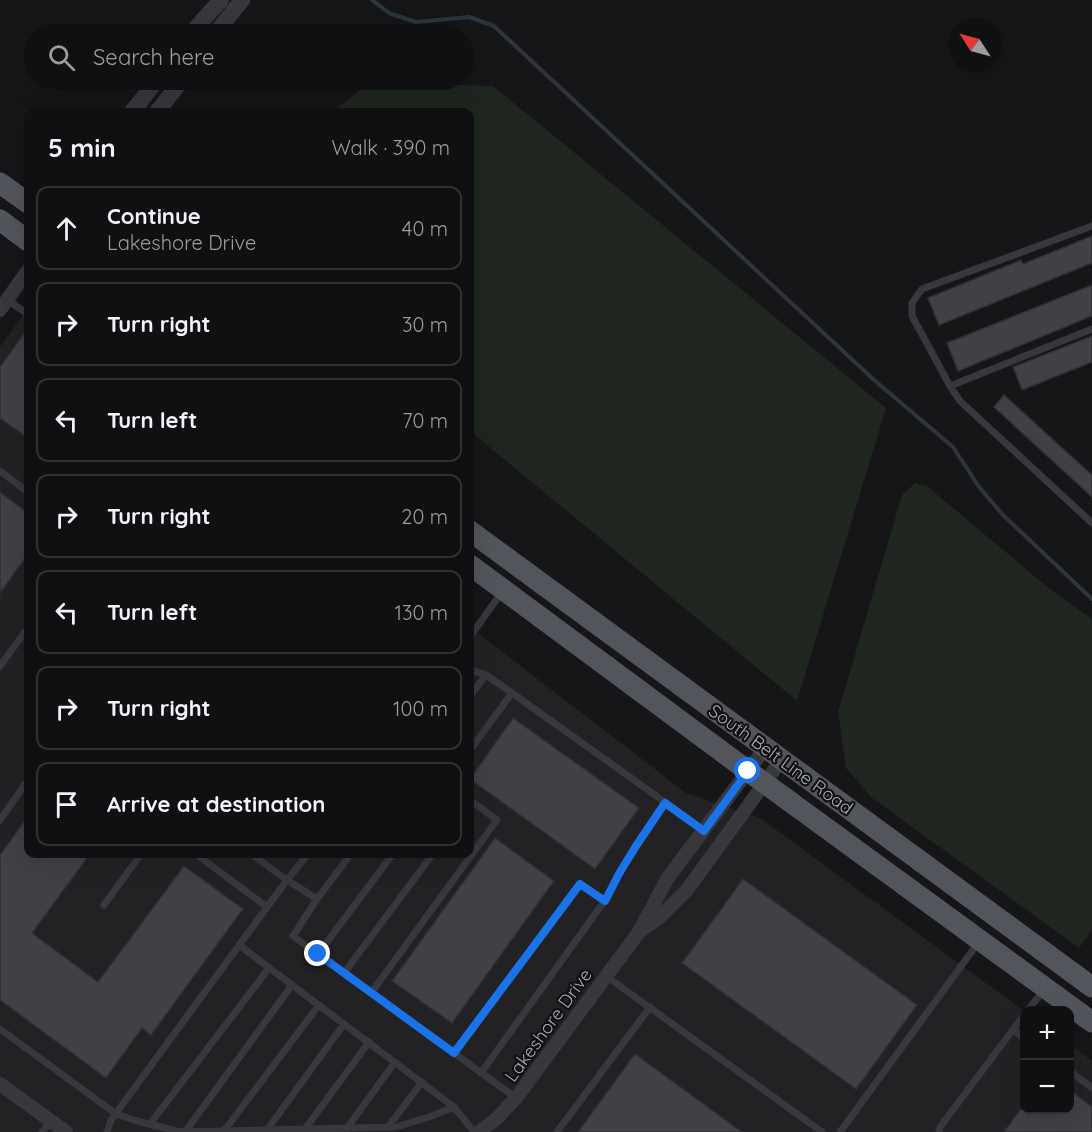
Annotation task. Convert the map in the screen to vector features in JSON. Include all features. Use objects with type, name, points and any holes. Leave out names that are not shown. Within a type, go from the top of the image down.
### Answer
[{"type":"main road","points":[[0,183],[24,200]]},
{"type":"main road","points":[[0,220],[24,239]]},
{"type":"main road","name":"South Belt Line Road","points":[[474,534],[1092,987]]},
{"type":"main road","points":[[503,590],[520,567]]},
{"type":"main road","name":"South Belt Line Road","points":[[474,569],[1092,1022]]},
{"type":"street","points":[[200,24],[221,0]]},
{"type":"street","points":[[223,24],[242,0]]},
{"type":"street","points":[[135,108],[149,90]]},
{"type":"street","points":[[161,108],[174,90]]},
{"type":"street","points":[[4,305],[24,276]]},
{"type":"street","name":"Lakeshore Drive","points":[[639,932],[659,918],[687,890],[756,777],[774,753]]},
{"type":"street","name":"Lakeshore Drive","points":[[477,1132],[496,1119],[516,1098],[639,932],[667,879],[704,831],[756,777],[774,753]]},
{"type":"street","points":[[0,1084],[46,1126],[66,1132]]},
{"type":"lane","points":[[1092,226],[922,289],[912,303],[912,316],[960,401],[1092,523]]},
{"type":"lane","points":[[4,305],[24,312]]},
{"type":"lane","points":[[950,386],[1092,329]]},
{"type":"lane","points":[[0,471],[24,489]]},
{"type":"lane","points":[[474,631],[503,590]]},
{"type":"lane","points":[[0,666],[24,633]]},
{"type":"lane","points":[[474,671],[486,675],[512,693],[704,831]]},
{"type":"lane","points":[[474,691],[486,675]]},
{"type":"lane","points":[[474,745],[512,693]]},
{"type":"lane","points":[[0,820],[24,786]]},
{"type":"lane","points":[[481,1073],[605,901],[631,854],[665,803]]},
{"type":"lane","points":[[474,805],[497,820],[474,852]]},
{"type":"lane","points":[[104,905],[138,858]]},
{"type":"lane","points":[[201,858],[267,907]]},
{"type":"lane","points":[[257,858],[317,899]]},
{"type":"lane","points":[[107,1132],[111,1120],[305,858]]},
{"type":"lane","points":[[348,858],[293,936],[516,1098]]},
{"type":"lane","points":[[318,954],[390,858]]},
{"type":"lane","points":[[344,973],[430,858]]},
{"type":"lane","points":[[371,993],[469,858]]},
{"type":"lane","points":[[454,1053],[580,884],[605,901]]},
{"type":"lane","points":[[840,1132],[980,940]]},
{"type":"lane","points":[[239,945],[454,1107],[477,1132]]},
{"type":"lane","points":[[150,1124],[269,968]]},
{"type":"lane","points":[[606,976],[822,1132]]},
{"type":"lane","points":[[182,1132],[292,985]]},
{"type":"lane","points":[[1032,1006],[1045,988]]},
{"type":"lane","points":[[224,1131],[319,1005]]},
{"type":"lane","points":[[557,1132],[650,1007]]},
{"type":"lane","points":[[939,1132],[940,1127],[1020,1020]]},
{"type":"lane","points":[[267,1130],[344,1024]]},
{"type":"lane","points":[[0,1029],[116,1114],[182,1132],[396,1127],[454,1107]]},
{"type":"lane","points":[[1013,1030],[1020,1035]]},
{"type":"lane","points":[[305,1129],[369,1042]]},
{"type":"lane","points":[[347,1128],[395,1062]]},
{"type":"lane","points":[[1074,1074],[1092,1088]]},
{"type":"lane","points":[[388,1127],[422,1082]]},
{"type":"shaded area","points":[[474,85],[493,86],[886,408],[797,701],[474,434],[474,108],[337,108],[360,90],[474,90]]},
{"type":"shaded area","points":[[24,314],[24,858],[474,858],[474,630],[686,793],[760,818],[1020,1008],[1020,1114],[1074,1114],[1074,1047],[1092,1061],[1092,1132],[0,1132],[0,347]]},
{"type":"shaded area","points":[[915,483],[927,486],[1051,590],[1092,619],[1092,930],[1079,948],[872,798],[846,768],[838,712],[902,495]]},
{"type":"building","points":[[1092,236],[1092,263],[939,325],[928,298],[1021,260],[1023,264]]},
{"type":"building","points":[[1092,285],[1092,316],[958,371],[947,343]]},
{"type":"building","points":[[24,334],[24,435],[0,418],[0,367]]},
{"type":"building","points":[[1092,336],[1092,362],[1022,390],[1013,367]]},
{"type":"building","points":[[1004,395],[1092,475],[1092,497],[994,407]]},
{"type":"building","points":[[0,492],[24,510],[24,560],[0,593]]},
{"type":"building","points":[[513,718],[639,808],[595,869],[474,782],[474,773]]},
{"type":"building","points":[[24,822],[24,858],[87,858],[32,933],[98,982],[184,866],[243,909],[151,1035],[142,1028],[106,1078],[0,1000],[0,855]]},
{"type":"building","points":[[495,838],[554,881],[452,1023],[392,981]]},
{"type":"building","points":[[743,879],[917,1005],[856,1089],[682,963]]},
{"type":"building","points":[[635,1054],[742,1132],[578,1132]]},
{"type":"building","points":[[1074,1093],[1092,1107],[1092,1132],[1004,1132],[1020,1110],[1020,1114],[1074,1114]]},
{"type":"waterway","points":[[372,0],[389,13],[416,22],[469,17],[494,26],[873,379],[953,447],[979,487],[1003,515],[1092,599]]},
{"type":"route","points":[[318,954],[454,1053],[580,884],[605,901],[620,872],[665,803],[704,831],[748,771]]}]
